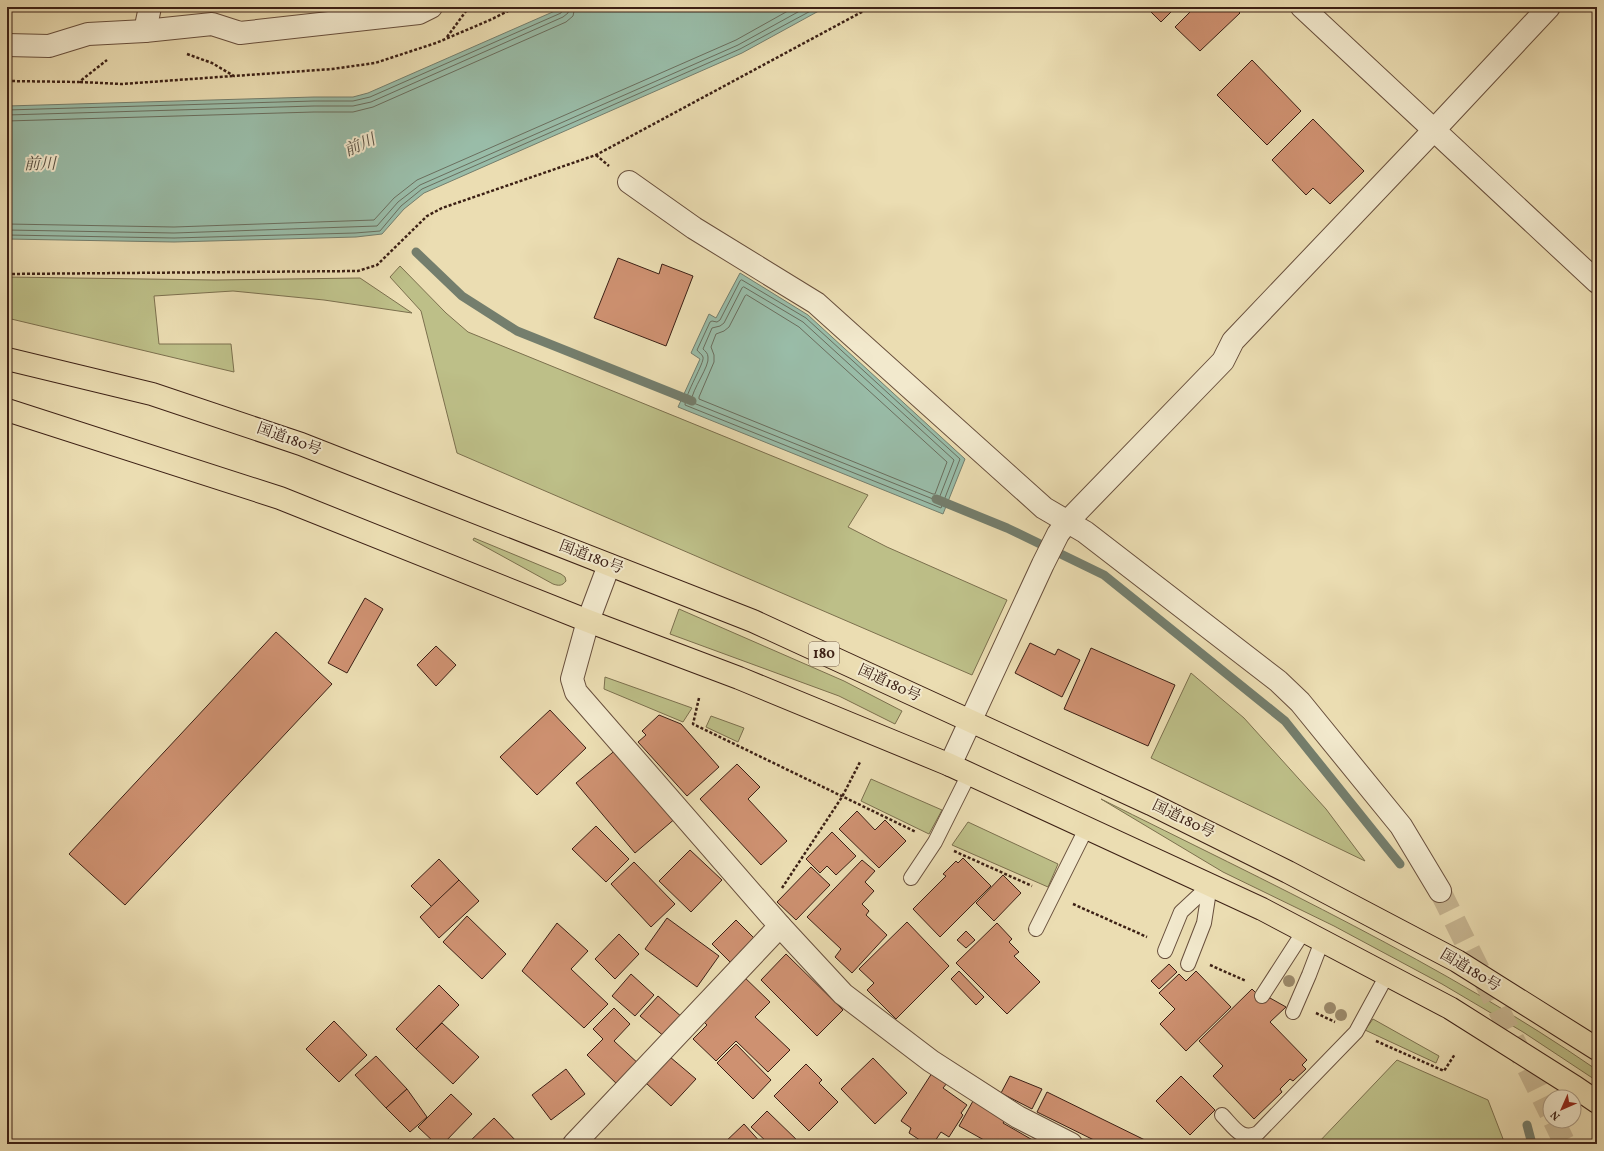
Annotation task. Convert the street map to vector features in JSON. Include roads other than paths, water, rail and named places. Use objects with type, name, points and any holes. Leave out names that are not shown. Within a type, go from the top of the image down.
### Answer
[{"type":"highway","name":"国道180号","points":[[7,359],[152,394],[301,444],[753,621],[1150,804],[1295,876],[1457,962],[1597,1049]]},
{"type":"highway","points":[[7,410],[280,498],[588,622],[739,678],[960,769],[1262,909],[1450,1008],[1597,1102]]},
{"type":"street","points":[[145,31],[150,7]]},
{"type":"street","points":[[7,45],[49,46],[88,34],[145,31],[212,24],[240,33],[419,13],[432,7]]},
{"type":"street","points":[[1302,7],[1597,282]]},
{"type":"street","points":[[960,769],[970,721],[1043,564],[1062,528],[1223,361],[1233,341],[1549,7]]},
{"type":"street","points":[[629,182],[694,228],[816,303],[1044,508],[1062,528],[1085,532],[1278,682],[1300,702],[1401,826],[1440,891]]},
{"type":"street","points":[[609,565],[588,622],[572,679],[576,692],[764,908],[843,994],[931,1061],[1018,1117],[1071,1144]]},
{"type":"street","points":[[574,1144],[780,926]]},
{"type":"lane","points":[[910,878],[935,842],[960,769]]},
{"type":"lane","points":[[1036,929],[1087,827]]},
{"type":"lane","points":[[1165,951],[1181,912],[1210,885]]},
{"type":"lane","points":[[1188,964],[1204,923],[1210,885]]},
{"type":"lane","points":[[1262,996],[1283,961],[1313,936]]},
{"type":"lane","points":[[1293,1012],[1309,975],[1313,936]]},
{"type":"lane","points":[[1222,1115],[1243,1136],[1251,1136],[1258,1133],[1356,1032],[1387,975]]},
{"type":"water","name":"前川","points":[[564,7],[826,7],[742,53],[424,193],[404,209],[382,234],[356,237],[174,242],[7,239],[7,106],[353,97],[368,93]]},
{"type":"water","points":[[740,273],[808,315],[965,459],[943,514],[678,407],[700,359],[691,353],[709,314],[716,318]]},
{"type":"waterway","points":[[416,252],[462,296],[517,331],[692,401]]},
{"type":"waterway","points":[[936,499],[1007,528],[1104,575],[1285,721],[1400,864]]},
{"type":"waterway","points":[[1527,1125],[1532,1144]]},
{"type":"tunnel","points":[[1440,891],[1542,1097]]},
{"type":"tunnel","points":[[1558,1129],[1565,1144]]}]
